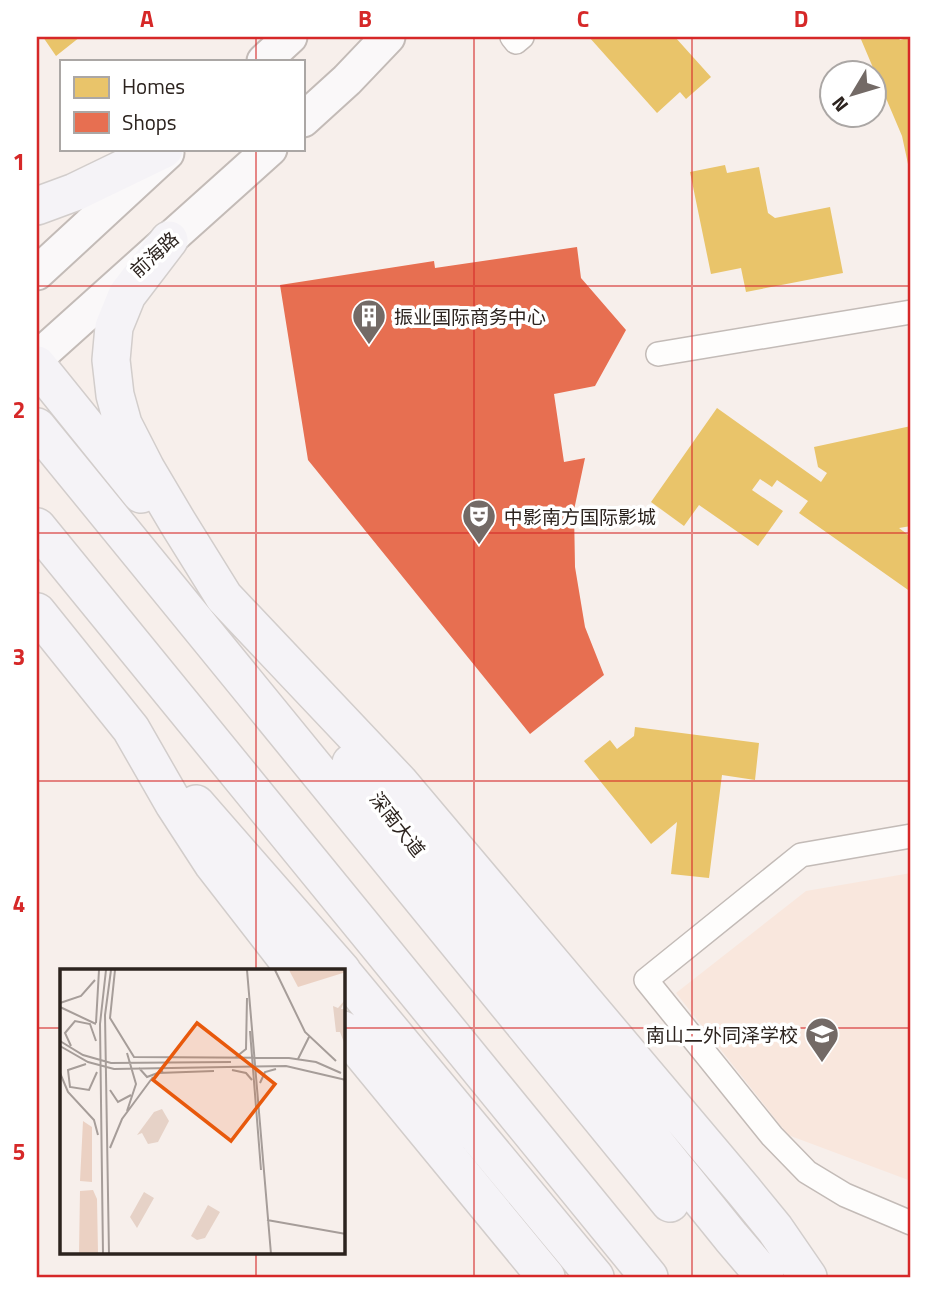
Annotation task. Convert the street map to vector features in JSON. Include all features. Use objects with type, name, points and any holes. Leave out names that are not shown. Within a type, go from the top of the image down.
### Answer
[{"type":"main road","points":[[265,60],[290,37]]},
{"type":"main road","points":[[304,119],[388,37]]},
{"type":"main road","points":[[37,206],[75,192],[162,150]]},
{"type":"main road","points":[[37,273],[170,150]]},
{"type":"main road","name":"前海路","points":[[37,358],[269,150]]},
{"type":"main road","points":[[169,240],[127,295],[114,327],[111,360],[115,395],[123,424],[146,469],[224,597],[398,782],[470,864],[751,1200],[808,1277]]},
{"type":"main road","name":"深南大道","points":[[37,365],[224,597],[425,858],[765,1277]]},
{"type":"main road","name":"深南大道","points":[[37,427],[731,1277]]},
{"type":"main road","points":[[37,527],[649,1277]]},
{"type":"main road","points":[[37,612],[125,721],[340,969]]},
{"type":"main road","points":[[37,643],[125,721],[213,864],[294,969]]},
{"type":"main road","points":[[345,976],[595,1277]]},
{"type":"main road","points":[[345,1032],[546,1277]]},
{"type":"street","points":[[512,37],[516,42],[522,37]]},
{"type":"street","points":[[658,354],[911,312]]},
{"type":"street","points":[[911,836],[801,855],[646,980],[772,1136],[807,1172],[845,1195],[911,1223]]},
{"type":"shaded area","name":"南山二外同泽学校","points":[[911,873],[911,1181],[788,1135],[676,993],[806,891]]},
{"type":"building: Homes","points":[[43,37],[80,37],[56,56]]},
{"type":"building: Homes","points":[[589,37],[675,37],[711,77],[686,99],[680,92],[657,113]]},
{"type":"building: Homes","points":[[860,37],[898,37],[900,40],[911,37],[911,178],[902,136],[888,103],[888,60],[870,60]]},
{"type":"building: Homes","points":[[725,165],[727,173],[759,167],[768,213],[775,218],[830,207],[843,273],[746,292],[741,268],[711,274],[690,172]]},
{"type":"building: Homes","points":[[717,408],[821,482],[827,473],[818,467],[814,447],[911,426],[911,526],[899,528],[911,537],[911,592],[799,513],[808,501],[777,480],[772,487],[760,479],[752,490],[783,511],[758,546],[699,505],[684,526],[651,502]]},
{"type":"building: Homes","points":[[635,727],[759,743],[755,780],[722,775],[709,878],[671,874],[677,822],[651,844],[584,761],[610,740],[617,749],[634,736]]},
{"type":"building: Shops","points":[[577,247],[581,278],[626,330],[595,386],[554,394],[564,462],[585,458],[574,510],[575,567],[585,627],[604,675],[530,734],[308,460],[280,285],[434,261],[435,268]]},
{"type":"place","name":"振业国际商务中心","points":[[369,346]]},
{"type":"place","name":"中影南方国际影城","points":[[479,546]]},
{"type":"place","name":"南山二外同泽学校","points":[[822,1064]]}]
